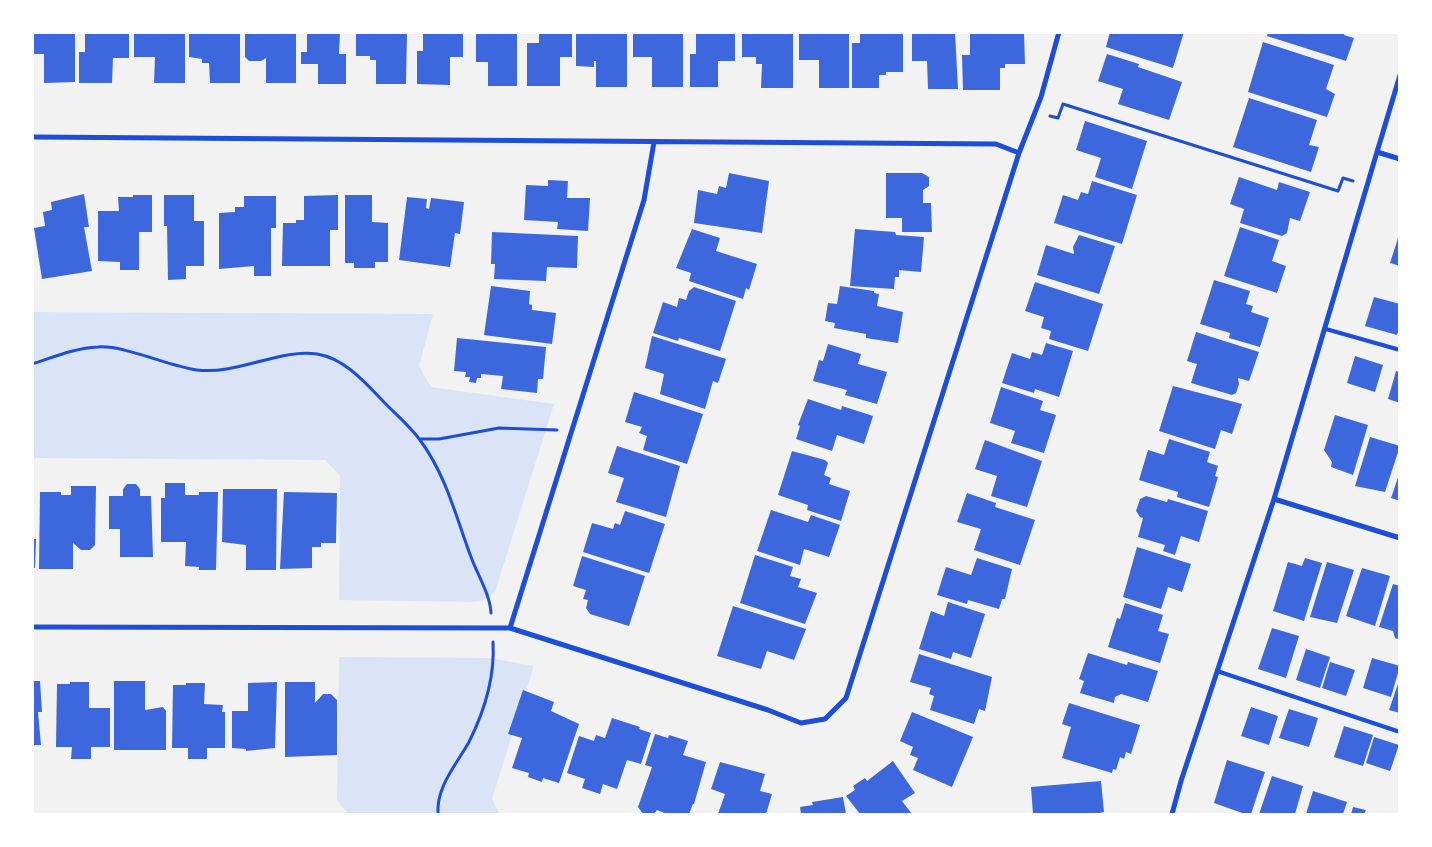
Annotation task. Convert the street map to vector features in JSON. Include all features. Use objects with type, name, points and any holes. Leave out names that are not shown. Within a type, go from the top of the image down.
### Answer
[{"type":"street","points":[[32,626],[510,628],[768,710],[801,723],[825,719],[846,698],[1019,153],[1036,113],[1059,32]]},
{"type":"street","points":[[1172,814],[1216,671],[1274,499],[1400,75]]},
{"type":"street","points":[[32,137],[996,144],[1019,153]]},
{"type":"street","points":[[510,628],[644,200],[654,142]]},
{"type":"street","points":[[1377,152],[1400,159]]},
{"type":"street","points":[[1274,499],[1400,538]]},
{"type":"lane","points":[[1326,329],[1400,350]]},
{"type":"lane","points":[[1216,671],[1400,732]]},
{"type":"path","points":[[1036,113],[1058,118],[1063,104],[1338,191],[1343,178],[1368,185]]},
{"type":"path","points":[[32,364],[67,352],[99,346],[197,370],[226,370],[288,356],[316,354],[341,363],[366,383],[420,439],[458,515],[470,554],[490,600],[493,629],[494,650],[484,709],[469,742],[447,778],[438,802],[438,814]]},
{"type":"path","points":[[420,439],[439,439],[499,428],[553,429]]},
{"type":"shaded area","points":[[33,312],[433,314],[419,366],[431,387],[554,404],[495,592],[482,601],[473,602],[339,600],[340,476],[325,460],[33,458]]},
{"type":"shaded area","points":[[339,657],[490,658],[534,666],[492,799],[500,814],[348,814],[337,800]]},
{"type":"building","points":[[32,32],[75,32],[75,82],[44,83],[44,54],[32,54]]},
{"type":"building","points":[[85,32],[129,32],[129,58],[113,58],[112,83],[79,83],[79,52],[85,52]]},
{"type":"building","points":[[134,32],[185,32],[185,83],[154,83],[155,57],[134,57]]},
{"type":"building","points":[[189,32],[240,32],[240,83],[210,83],[209,63],[202,63],[202,59],[189,57]]},
{"type":"building","points":[[245,32],[296,32],[296,83],[266,83],[266,58],[261,61],[249,61],[245,57]]},
{"type":"building","points":[[307,32],[340,32],[339,54],[346,54],[346,84],[318,84],[318,64],[301,64],[301,52],[307,52]]},
{"type":"building","points":[[356,32],[407,32],[406,84],[376,84],[376,60],[370,60],[370,56],[356,56]]},
{"type":"building","points":[[423,32],[463,32],[463,57],[450,57],[450,85],[417,84],[417,51],[423,51]]},
{"type":"building","points":[[476,32],[517,32],[517,86],[488,86],[488,62],[476,62]]},
{"type":"building","points":[[539,32],[572,32],[572,57],[560,57],[560,86],[527,86],[527,43],[539,43]]},
{"type":"building","points":[[576,32],[627,32],[627,87],[596,87],[596,61],[594,61],[594,67],[576,66]]},
{"type":"building","points":[[633,32],[683,32],[683,87],[652,87],[652,57],[633,57]]},
{"type":"building","points":[[696,32],[735,32],[735,61],[718,61],[718,87],[690,87],[690,54],[696,54]]},
{"type":"building","points":[[742,32],[793,32],[793,88],[761,88],[762,64],[756,64],[756,57],[742,57]]},
{"type":"building","points":[[799,32],[849,32],[849,88],[819,88],[819,60],[799,60]]},
{"type":"building","points":[[860,32],[903,32],[903,72],[886,72],[886,75],[879,75],[879,88],[852,88],[852,43],[860,43]]},
{"type":"building","points":[[912,32],[955,32],[958,89],[928,89],[927,61],[912,61]]},
{"type":"building","points":[[970,32],[1024,32],[1025,64],[1005,64],[1005,68],[1000,68],[1000,90],[963,90],[962,55],[970,55]]},
{"type":"building","points":[[1110,32],[1184,32],[1173,68],[1106,47]]},
{"type":"building","points":[[1268,32],[1345,32],[1344,35],[1354,38],[1346,61],[1267,36]]},
{"type":"building","points":[[1263,42],[1334,65],[1326,89],[1335,94],[1327,117],[1248,92]]},
{"type":"building","points":[[1107,54],[1139,64],[1138,67],[1182,82],[1169,120],[1118,104],[1123,89],[1098,81]]},
{"type":"building","points":[[1249,98],[1317,120],[1309,145],[1319,147],[1311,172],[1233,147]]},
{"type":"building","points":[[1085,121],[1147,141],[1132,189],[1095,177],[1101,158],[1076,150]]},
{"type":"building","points":[[729,173],[769,181],[762,233],[694,223],[698,190],[717,194],[719,186],[726,188]]},
{"type":"building","points":[[886,173],[922,173],[929,177],[929,186],[923,190],[923,203],[931,203],[932,232],[902,232],[902,218],[886,218]]},
{"type":"building","points":[[1239,177],[1277,190],[1279,182],[1310,192],[1300,221],[1290,218],[1287,233],[1282,236],[1240,223],[1244,209],[1230,204]]},
{"type":"building","points":[[548,180],[568,181],[567,198],[590,198],[588,231],[557,229],[558,222],[524,220],[526,185],[548,186]]},
{"type":"building","points":[[1092,181],[1137,195],[1122,244],[1054,223],[1063,195],[1078,200],[1081,192],[1088,194]]},
{"type":"building","points":[[84,194],[89,227],[84,227],[92,271],[42,279],[34,228],[45,226],[43,212],[52,210],[51,202]]},
{"type":"building","points":[[133,195],[152,195],[152,232],[139,232],[139,270],[120,270],[120,262],[98,261],[98,211],[119,211],[118,197],[133,197]]},
{"type":"building","points":[[164,195],[194,195],[194,221],[204,221],[204,266],[186,266],[186,279],[168,280],[167,226],[164,226]]},
{"type":"building","points":[[338,195],[338,230],[330,230],[330,266],[282,266],[283,223],[296,223],[296,220],[304,220],[304,196]]},
{"type":"building","points":[[345,195],[372,195],[372,222],[388,223],[388,262],[375,262],[375,268],[354,268],[354,263],[345,263]]},
{"type":"building","points":[[244,196],[276,196],[276,228],[271,228],[271,276],[254,276],[254,266],[219,269],[219,213],[235,212],[235,207],[244,207]]},
{"type":"building","points":[[407,197],[427,199],[426,208],[429,209],[431,198],[464,202],[460,234],[455,233],[450,267],[399,260]]},
{"type":"building","points":[[1240,227],[1279,240],[1272,261],[1286,266],[1277,293],[1224,276]]},
{"type":"building","points":[[692,229],[720,238],[716,251],[757,264],[749,290],[746,288],[743,299],[689,281],[691,273],[676,268]]},
{"type":"building","points":[[855,229],[895,232],[896,235],[924,237],[921,272],[899,270],[899,277],[895,277],[894,289],[850,286]]},
{"type":"building","points":[[492,232],[578,236],[577,268],[547,267],[546,281],[494,279],[495,264],[491,264]]},
{"type":"building","points":[[1400,232],[1400,266],[1390,263]]},
{"type":"building","points":[[1079,235],[1115,246],[1099,294],[1037,275],[1046,245],[1074,254],[1073,247]]},
{"type":"building","points":[[1214,280],[1250,291],[1246,304],[1253,306],[1251,312],[1269,318],[1260,347],[1229,338],[1230,333],[1200,324]]},
{"type":"building","points":[[1035,282],[1103,304],[1088,351],[1049,339],[1051,331],[1041,328],[1044,317],[1025,311]]},
{"type":"building","points":[[491,286],[530,291],[529,304],[532,305],[532,310],[556,313],[552,344],[484,335]]},
{"type":"building","points":[[840,286],[874,291],[874,293],[879,294],[877,306],[903,312],[898,343],[866,338],[866,334],[834,328],[835,323],[825,321],[828,303],[837,304]]},
{"type":"building","points":[[694,287],[736,301],[720,351],[679,338],[678,341],[653,333],[663,302],[677,307],[679,298],[686,300],[689,291]]},
{"type":"building","points":[[1374,297],[1400,304],[1400,326],[1397,335],[1365,326]]},
{"type":"building","points":[[1196,332],[1259,352],[1249,381],[1238,378],[1239,384],[1236,393],[1232,395],[1191,383],[1197,364],[1187,361]]},
{"type":"building","points":[[652,336],[726,359],[718,383],[713,381],[705,409],[660,394],[664,374],[645,368]]},
{"type":"building","points":[[457,338],[546,347],[543,379],[538,379],[537,393],[501,389],[503,376],[481,374],[481,378],[477,378],[476,383],[469,382],[470,377],[465,377],[466,372],[454,371]]},
{"type":"building","points":[[1046,343],[1073,351],[1059,397],[1035,389],[1034,393],[1002,383],[1012,353],[1030,359],[1032,352],[1042,355]]},
{"type":"building","points":[[828,344],[861,354],[858,364],[887,372],[877,404],[845,395],[847,390],[813,381],[819,360],[823,361]]},
{"type":"building","points":[[1355,356],[1383,365],[1375,392],[1347,383]]},
{"type":"building","points":[[1396,371],[1400,372],[1400,403],[1388,399]]},
{"type":"building","points":[[1173,386],[1242,404],[1232,434],[1221,430],[1215,449],[1159,431]]},
{"type":"building","points":[[1001,387],[1043,401],[1040,410],[1056,415],[1044,453],[1011,443],[1015,431],[990,423]]},
{"type":"building","points":[[634,392],[703,414],[687,464],[643,450],[647,436],[639,433],[642,427],[625,422]]},
{"type":"building","points":[[808,399],[841,410],[842,406],[873,416],[864,444],[837,435],[832,451],[796,439],[800,426],[798,425]]},
{"type":"building","points":[[1335,415],[1368,425],[1353,475],[1331,467],[1332,462],[1324,450]]},
{"type":"building","points":[[1370,437],[1400,446],[1385,492],[1355,486]]},
{"type":"building","points":[[1169,439],[1210,452],[1207,462],[1218,466],[1215,476],[1218,477],[1209,507],[1177,497],[1178,492],[1139,480],[1148,450],[1164,455]]},
{"type":"building","points":[[985,440],[1042,461],[1027,507],[991,496],[997,476],[975,469]]},
{"type":"building","points":[[617,446],[680,466],[666,517],[616,502],[624,478],[608,473]]},
{"type":"building","points":[[792,451],[825,460],[828,463],[824,475],[831,478],[829,484],[850,491],[841,521],[807,510],[808,505],[778,495]]},
{"type":"building","points":[[1400,472],[1400,501],[1391,498]]},
{"type":"building","points":[[165,483],[185,483],[185,495],[199,495],[199,492],[218,492],[216,570],[199,570],[199,567],[185,566],[186,542],[161,542],[161,498],[165,498]]},
{"type":"building","points":[[127,484],[136,484],[140,489],[140,496],[151,496],[153,557],[120,557],[120,529],[109,529],[109,496],[123,496],[123,489]]},
{"type":"building","points":[[71,486],[96,486],[95,545],[90,550],[81,550],[73,543],[73,569],[39,569],[40,492],[61,492],[61,495],[71,495]]},
{"type":"building","points":[[223,489],[277,489],[276,570],[246,570],[246,545],[222,542]]},
{"type":"building","points":[[284,492],[337,493],[336,543],[321,543],[321,547],[312,547],[312,568],[280,569]]},
{"type":"building","points":[[967,493],[996,503],[995,507],[1035,520],[1020,565],[974,550],[981,529],[957,522]]},
{"type":"building","points":[[1146,496],[1167,502],[1168,499],[1208,511],[1199,542],[1181,536],[1175,555],[1163,551],[1165,545],[1138,537],[1143,518],[1136,511],[1140,499]]},
{"type":"building","points":[[771,510],[808,522],[811,515],[840,525],[829,557],[804,549],[800,565],[757,551]]},
{"type":"building","points":[[625,511],[665,524],[649,573],[583,552],[592,523],[613,529],[615,523],[620,525]]},
{"type":"building","points":[[32,539],[36,539],[35,568],[32,568]]},
{"type":"building","points":[[1137,547],[1191,564],[1182,592],[1168,587],[1161,609],[1123,597]]},
{"type":"building","points":[[755,555],[793,567],[790,576],[801,579],[798,587],[817,593],[805,624],[740,603]]},
{"type":"building","points":[[582,556],[645,576],[629,626],[590,614],[586,608],[588,600],[583,599],[586,590],[573,586]]},
{"type":"building","points":[[977,558],[1012,569],[1005,599],[1002,599],[999,609],[968,600],[967,604],[937,595],[946,567],[971,575]]},
{"type":"building","points":[[1305,558],[1322,563],[1304,621],[1273,611],[1288,562],[1302,566]]},
{"type":"building","points":[[1327,562],[1354,570],[1337,623],[1310,617]]},
{"type":"building","points":[[1362,568],[1390,576],[1375,626],[1346,616]]},
{"type":"building","points":[[1393,584],[1400,586],[1400,640],[1395,638],[1393,631],[1379,627]]},
{"type":"building","points":[[948,602],[985,614],[971,658],[953,652],[951,659],[919,649],[931,611],[944,616]]},
{"type":"building","points":[[1125,603],[1163,615],[1158,631],[1169,634],[1160,663],[1108,647],[1117,618],[1120,619]]},
{"type":"building","points":[[733,606],[806,629],[794,660],[767,651],[761,669],[717,656]]},
{"type":"building","points":[[1272,628],[1299,636],[1286,678],[1258,669]]},
{"type":"building","points":[[1306,649],[1330,657],[1320,688],[1296,680]]},
{"type":"building","points":[[1088,653],[1127,665],[1128,662],[1158,671],[1148,702],[1121,694],[1115,697],[1114,703],[1080,693],[1084,681],[1079,679]]},
{"type":"building","points":[[919,654],[992,677],[985,711],[979,709],[974,724],[930,710],[934,696],[929,694],[931,688],[910,682]]},
{"type":"building","points":[[1372,658],[1400,666],[1391,697],[1363,688]]},
{"type":"building","points":[[1330,662],[1355,670],[1346,696],[1322,688]]},
{"type":"building","points":[[1400,678],[1400,713],[1389,710]]},
{"type":"building","points":[[32,681],[40,681],[42,712],[38,712],[41,745],[32,745]]},
{"type":"building","points":[[114,681],[145,681],[145,710],[163,707],[166,711],[166,750],[114,750]]},
{"type":"building","points":[[70,682],[89,682],[89,708],[110,708],[110,747],[91,747],[91,759],[71,759],[72,747],[56,747],[57,684],[70,684]]},
{"type":"building","points":[[277,682],[275,748],[246,751],[246,749],[232,748],[232,711],[248,711],[248,683]]},
{"type":"building","points":[[285,682],[315,682],[315,703],[323,694],[331,694],[337,700],[337,755],[285,757]]},
{"type":"building","points":[[186,683],[205,683],[204,704],[223,705],[222,712],[225,712],[225,748],[207,748],[207,759],[188,759],[188,748],[172,748],[173,685],[186,685]]},
{"type":"building","points":[[523,690],[554,702],[551,711],[579,724],[559,783],[543,778],[542,782],[528,777],[529,773],[512,768],[522,738],[508,734]]},
{"type":"building","points":[[1069,703],[1140,725],[1131,754],[1126,752],[1124,759],[1120,757],[1116,770],[1113,769],[1112,773],[1062,758],[1071,727],[1062,724]]},
{"type":"building","points":[[1251,707],[1278,716],[1269,745],[1241,736]]},
{"type":"building","points":[[1289,709],[1318,718],[1309,747],[1279,738]]},
{"type":"building","points":[[912,712],[973,737],[952,787],[913,770],[918,758],[910,755],[913,747],[900,741]]},
{"type":"building","points":[[612,718],[640,727],[639,729],[651,733],[641,764],[627,760],[617,789],[603,784],[600,794],[582,788],[585,779],[567,773],[579,736],[594,741],[596,735],[605,738]]},
{"type":"building","points":[[1344,726],[1373,735],[1363,766],[1334,757]]},
{"type":"building","points":[[655,734],[668,738],[669,735],[688,741],[683,755],[706,762],[694,804],[689,814],[667,814],[657,810],[654,814],[643,814],[638,807],[652,767],[645,765]]},
{"type":"building","points":[[1374,737],[1399,745],[1390,771],[1366,763]]},
{"type":"building","points":[[1227,760],[1265,772],[1251,814],[1245,814],[1214,803]]},
{"type":"building","points":[[893,761],[915,793],[902,801],[912,814],[860,814],[846,796],[855,790],[853,786],[865,778],[867,781]]},
{"type":"building","points":[[720,762],[765,774],[760,791],[772,794],[766,814],[718,814],[725,794],[711,789]]},
{"type":"building","points":[[1272,776],[1303,786],[1295,814],[1259,814]]},
{"type":"building","points":[[1101,781],[1104,812],[1094,814],[1033,814],[1031,787]]},
{"type":"building","points":[[1313,791],[1347,802],[1343,814],[1306,814]]},
{"type":"building","points":[[843,797],[846,814],[801,814],[800,807],[813,805],[812,802]]},
{"type":"building","points":[[1353,807],[1366,810],[1364,814],[1351,814]]}]
